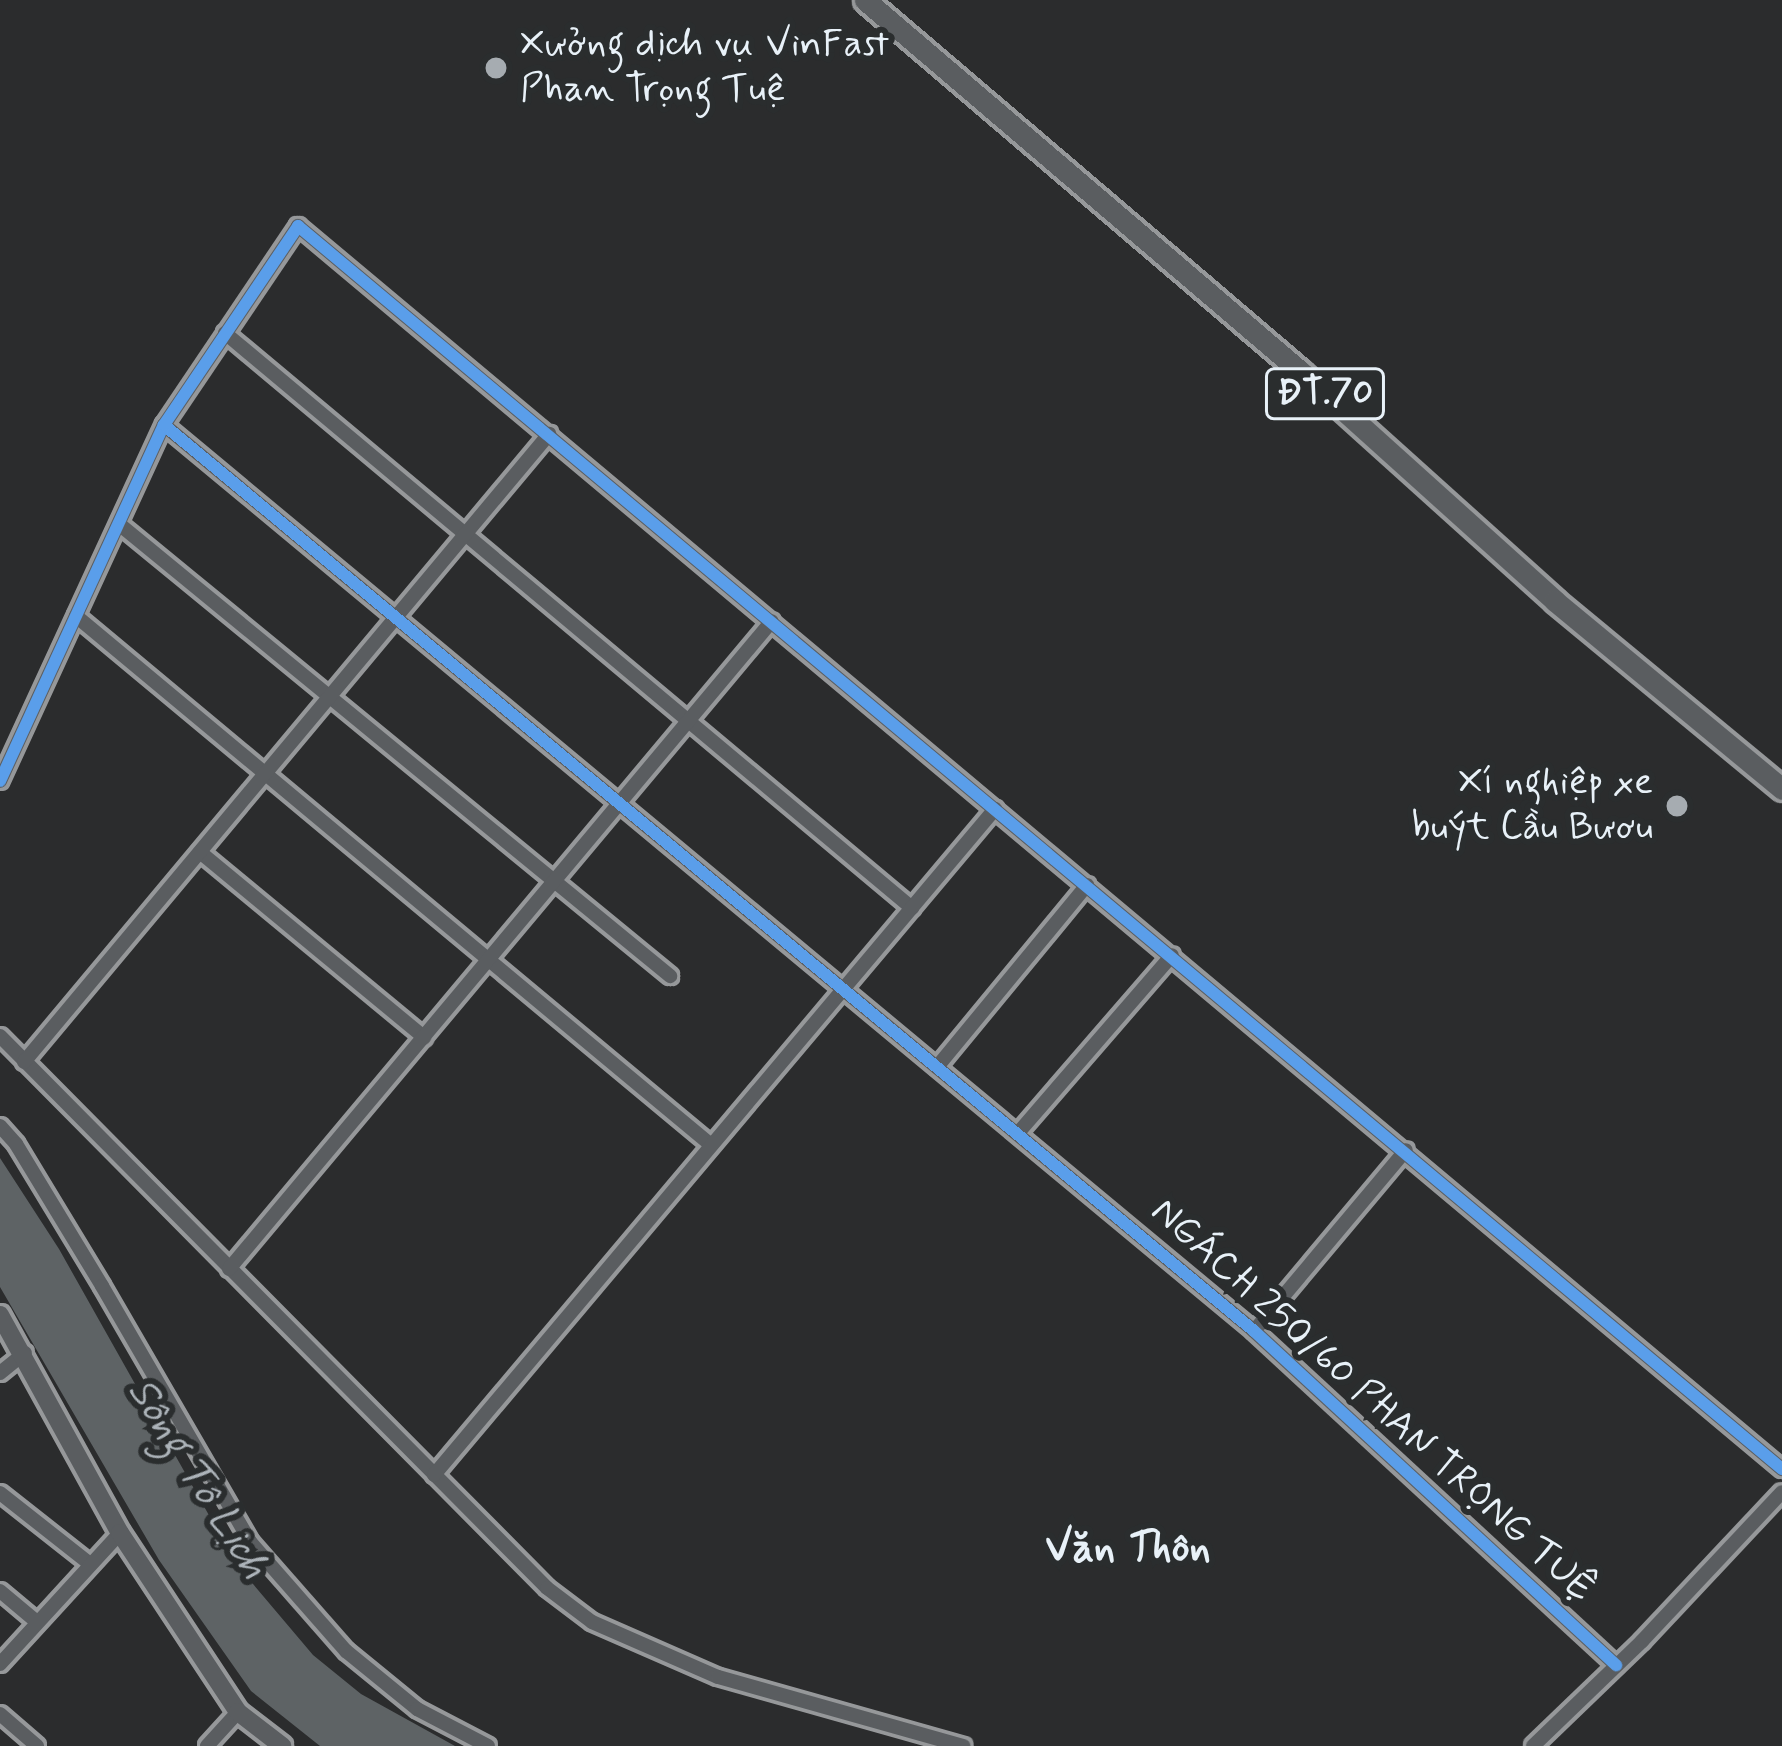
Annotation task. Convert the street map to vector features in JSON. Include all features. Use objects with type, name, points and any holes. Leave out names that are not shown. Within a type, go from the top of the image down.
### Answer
[{"type":"main road","name":"ĐT.70","points":[[866,0],[1300,372],[1555,601],[1782,789]]},
{"type":"street","points":[[0,781],[164,425],[298,226],[1782,1469]]},
{"type":"street","points":[[225,333],[463,537],[912,908]]},
{"type":"street","name":"NGÁCH 250/60 PHAN TRỌNG TUỆ","points":[[164,425],[1253,1330],[1616,1665]]},
{"type":"street","points":[[24,1063],[549,434]]},
{"type":"street","points":[[119,524],[332,694],[670,976]]},
{"type":"street","points":[[76,616],[712,1145]]},
{"type":"street","points":[[229,1269],[772,621]]},
{"type":"street","points":[[434,1475],[995,809]]},
{"type":"street","points":[[200,852],[424,1037]]},
{"type":"street","points":[[937,1066],[1087,885]]},
{"type":"street","points":[[1023,1137],[1172,956]]},
{"type":"street","points":[[0,1036],[548,1588],[592,1622],[718,1677],[964,1746]]},
{"type":"street","points":[[0,1126],[16,1144],[102,1286],[251,1543],[346,1651],[417,1709],[488,1746]]},
{"type":"street","points":[[1253,1330],[1406,1150]]},
{"type":"street","points":[[0,1315],[120,1533],[238,1712],[282,1746]]},
{"type":"street","points":[[0,1373],[25,1353]]},
{"type":"street","points":[[1533,1746],[1782,1492]]},
{"type":"street","points":[[0,1493],[89,1563]]},
{"type":"street","points":[[0,1664],[120,1533]]},
{"type":"street","points":[[0,1591],[37,1622]]},
{"type":"street","points":[[207,1746],[238,1712]]},
{"type":"street","points":[[0,1714],[37,1746]]},
{"type":"shaded area","points":[[0,1158],[59,1249],[237,1565],[313,1655],[361,1694],[455,1746],[320,1746],[251,1691],[159,1560],[0,1287]]},
{"type":"cycle path","points":[[0,781],[164,425],[298,226],[1782,1469]]},
{"type":"cycle path","points":[[164,425],[1254,1331],[1616,1665]]},
{"type":"place","name":"Xưởng dịch vụ VinFast Phan Trọng Tuệ","points":[[496,68]]},
{"type":"place","name":"Xí nghiệp xe buýt Cầu Bươu","points":[[1677,806]]},
{"type":"district","name":"Văn Thôn","points":[[1128,1549]]},
{"type":"water label","name":"Sông Tô Lịch","points":[[197,1479]]}]
